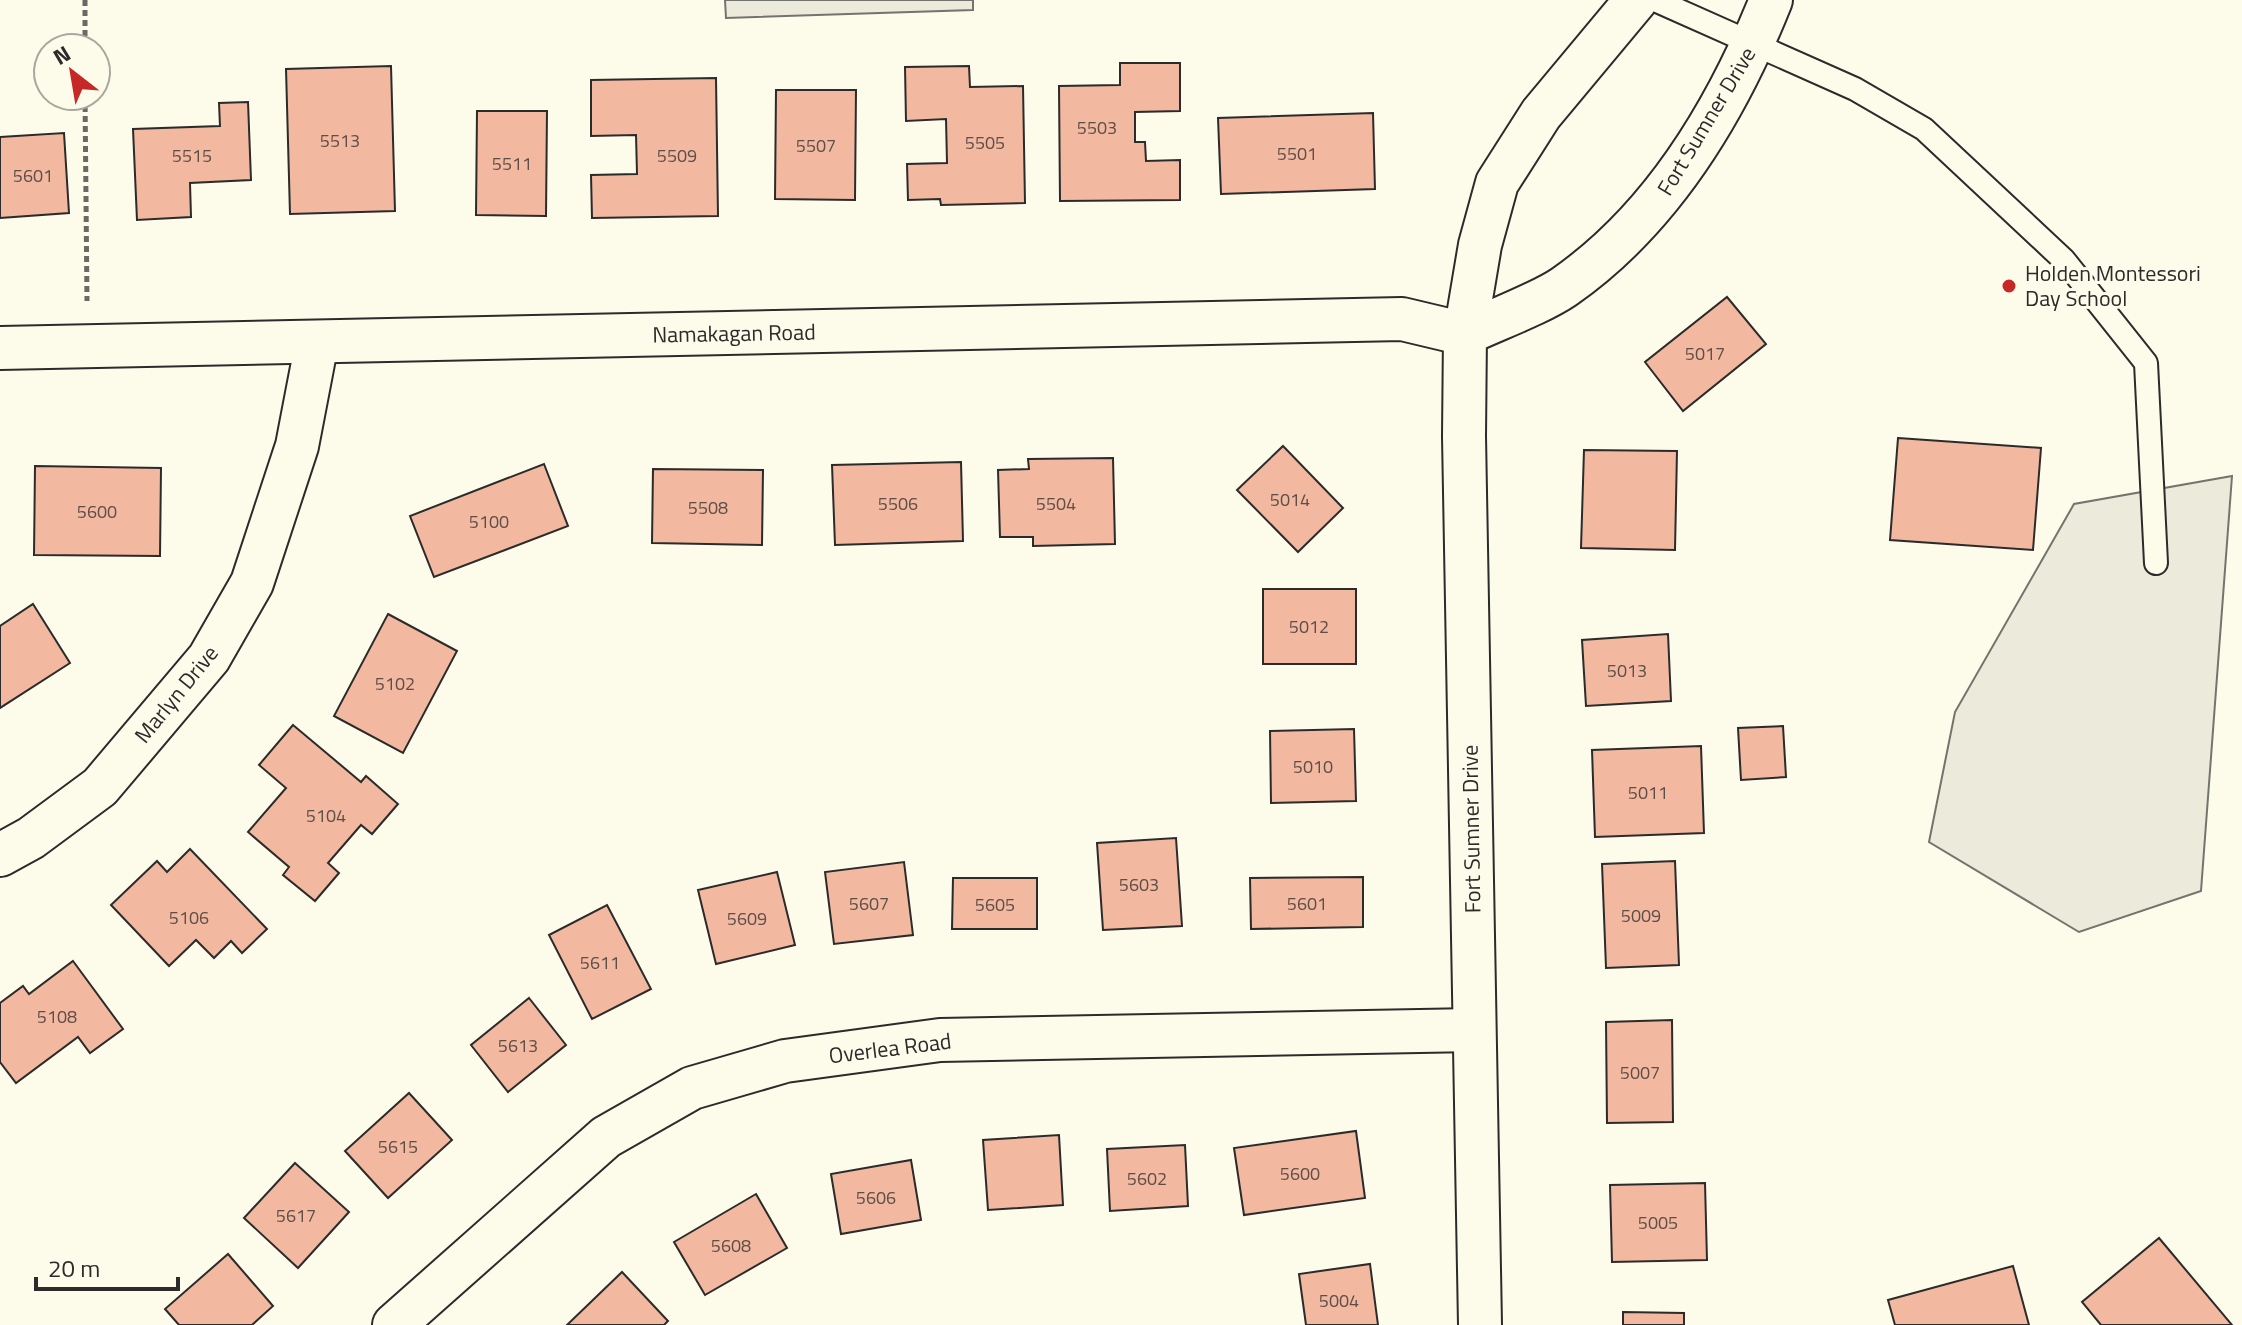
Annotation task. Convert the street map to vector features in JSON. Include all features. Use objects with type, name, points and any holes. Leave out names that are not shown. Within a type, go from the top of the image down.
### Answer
[{"type":"street","name":"Fort Sumner Drive","points":[[1480,1325],[1464,436],[1465,334],[1480,245],[1497,183],[1541,114],[1636,0]]},
{"type":"street","name":"Fort Sumner Drive","points":[[1465,334],[1563,288],[1635,228],[1675,181],[1753,45],[1771,0]]},
{"type":"street","name":"Namakagan Road","points":[[0,348],[1402,319],[1465,334]]},
{"type":"street","name":"Marlyn Drive","points":[[0,855],[31,838],[100,787],[209,658],[252,583],[297,446],[317,342]]},
{"type":"street","name":"Overlea Road","points":[[394,1325],[606,1137],[692,1088],[785,1061],[940,1040],[1474,1030]]},
{"type":"lane","points":[[1655,0],[1855,89],[1924,129],[2064,260],[2146,363],[2156,563]]},
{"type":"path","points":[[85,0],[85,32]]},
{"type":"path","points":[[85,112],[87,346]]},
{"type":"shaded area","points":[[725,0],[973,0],[973,10],[726,18]]},
{"type":"shaded area","points":[[2232,476],[2201,891],[2079,932],[1929,842],[1955,712],[2074,504]]},
{"type":"building","points":[[1120,63],[1180,63],[1180,111],[1135,112],[1135,142],[1145,142],[1146,161],[1180,160],[1180,200],[1060,201],[1059,86],[1120,85]]},
{"type":"building","points":[[391,66],[395,211],[290,214],[286,69]]},
{"type":"building","points":[[969,66],[970,87],[1023,86],[1025,203],[941,205],[940,199],[908,200],[907,164],[947,163],[946,119],[906,121],[905,67]]},
{"type":"building","points":[[716,78],[718,216],[592,218],[591,175],[637,174],[636,135],[591,136],[591,80]]},
{"type":"building","points":[[776,90],[856,90],[855,200],[775,199]]},
{"type":"building","points":[[248,102],[251,180],[190,183],[191,217],[137,220],[133,129],[220,126],[219,103]]},
{"type":"building","points":[[477,111],[547,111],[546,216],[476,215]]},
{"type":"building","points":[[1373,113],[1375,189],[1221,194],[1218,118]]},
{"type":"building","points":[[64,133],[69,213],[0,218],[0,137]]},
{"type":"building","points":[[1727,297],[1766,344],[1683,411],[1645,362]]},
{"type":"building","points":[[1898,438],[2041,448],[2033,550],[1890,540]]},
{"type":"building","points":[[1283,446],[1343,508],[1298,552],[1237,490]]},
{"type":"building","points":[[1584,450],[1677,451],[1675,550],[1581,548]]},
{"type":"building","points":[[1113,458],[1115,544],[1033,546],[1033,537],[1000,537],[998,470],[1029,469],[1028,459]]},
{"type":"building","points":[[961,462],[963,541],[835,545],[832,465]]},
{"type":"building","points":[[544,464],[568,526],[434,577],[410,516]]},
{"type":"building","points":[[35,466],[161,468],[160,556],[34,555]]},
{"type":"building","points":[[653,469],[763,470],[762,545],[652,543]]},
{"type":"building","points":[[1263,589],[1356,589],[1356,664],[1263,664]]},
{"type":"building","points":[[33,604],[70,663],[0,708],[0,626]]},
{"type":"building","points":[[388,614],[457,651],[403,753],[334,716]]},
{"type":"building","points":[[1668,634],[1671,701],[1586,706],[1582,640]]},
{"type":"building","points":[[293,725],[361,782],[366,776],[398,804],[372,834],[361,825],[328,863],[339,873],[315,901],[283,875],[289,867],[248,832],[286,788],[259,765]]},
{"type":"building","points":[[1783,726],[1786,777],[1741,780],[1738,728]]},
{"type":"building","points":[[1354,729],[1356,801],[1271,803],[1270,731]]},
{"type":"building","points":[[1701,746],[1704,833],[1595,837],[1592,750]]},
{"type":"building","points":[[1176,838],[1182,926],[1103,930],[1097,843]]},
{"type":"building","points":[[190,849],[267,929],[242,953],[231,941],[214,958],[196,940],[169,966],[111,905],[157,861],[167,872]]},
{"type":"building","points":[[1675,861],[1679,965],[1606,968],[1602,864]]},
{"type":"building","points":[[904,862],[913,935],[834,944],[825,872]]},
{"type":"building","points":[[777,872],[795,945],[716,964],[698,890]]},
{"type":"building","points":[[1363,877],[1363,927],[1251,929],[1250,878]]},
{"type":"building","points":[[953,878],[1037,878],[1037,929],[952,929]]},
{"type":"building","points":[[607,905],[651,989],[592,1019],[549,935]]},
{"type":"building","points":[[73,961],[123,1029],[90,1053],[78,1037],[16,1083],[0,1062],[0,1003],[23,986],[29,994]]},
{"type":"building","points":[[529,998],[566,1045],[508,1092],[471,1045]]},
{"type":"building","points":[[1672,1020],[1673,1122],[1607,1123],[1606,1022]]},
{"type":"building","points":[[409,1093],[452,1140],[388,1198],[345,1151]]},
{"type":"building","points":[[1356,1131],[1365,1198],[1244,1215],[1234,1148]]},
{"type":"building","points":[[1059,1135],[1063,1205],[988,1210],[983,1140]]},
{"type":"building","points":[[1185,1145],[1188,1206],[1110,1211],[1107,1149]]},
{"type":"building","points":[[911,1160],[921,1220],[841,1234],[831,1174]]},
{"type":"building","points":[[295,1163],[349,1212],[298,1268],[244,1218]]},
{"type":"building","points":[[1705,1183],[1707,1260],[1612,1262],[1610,1185]]},
{"type":"building","points":[[756,1194],[787,1248],[705,1295],[674,1242]]},
{"type":"building","points":[[2159,1238],[2232,1325],[2101,1325],[2082,1302]]},
{"type":"building","points":[[228,1254],[273,1306],[252,1325],[179,1325],[165,1309]]},
{"type":"building","points":[[1370,1264],[1378,1325],[1306,1325],[1299,1274]]},
{"type":"building","points":[[2013,1266],[2029,1325],[1895,1325],[1888,1300]]},
{"type":"building","points":[[622,1272],[668,1321],[664,1325],[567,1325]]},
{"type":"building","points":[[1623,1312],[1684,1313],[1684,1325],[1623,1325]]},
{"type":"place","name":"Holden Montessori Day School","points":[[2009,286]]}]
